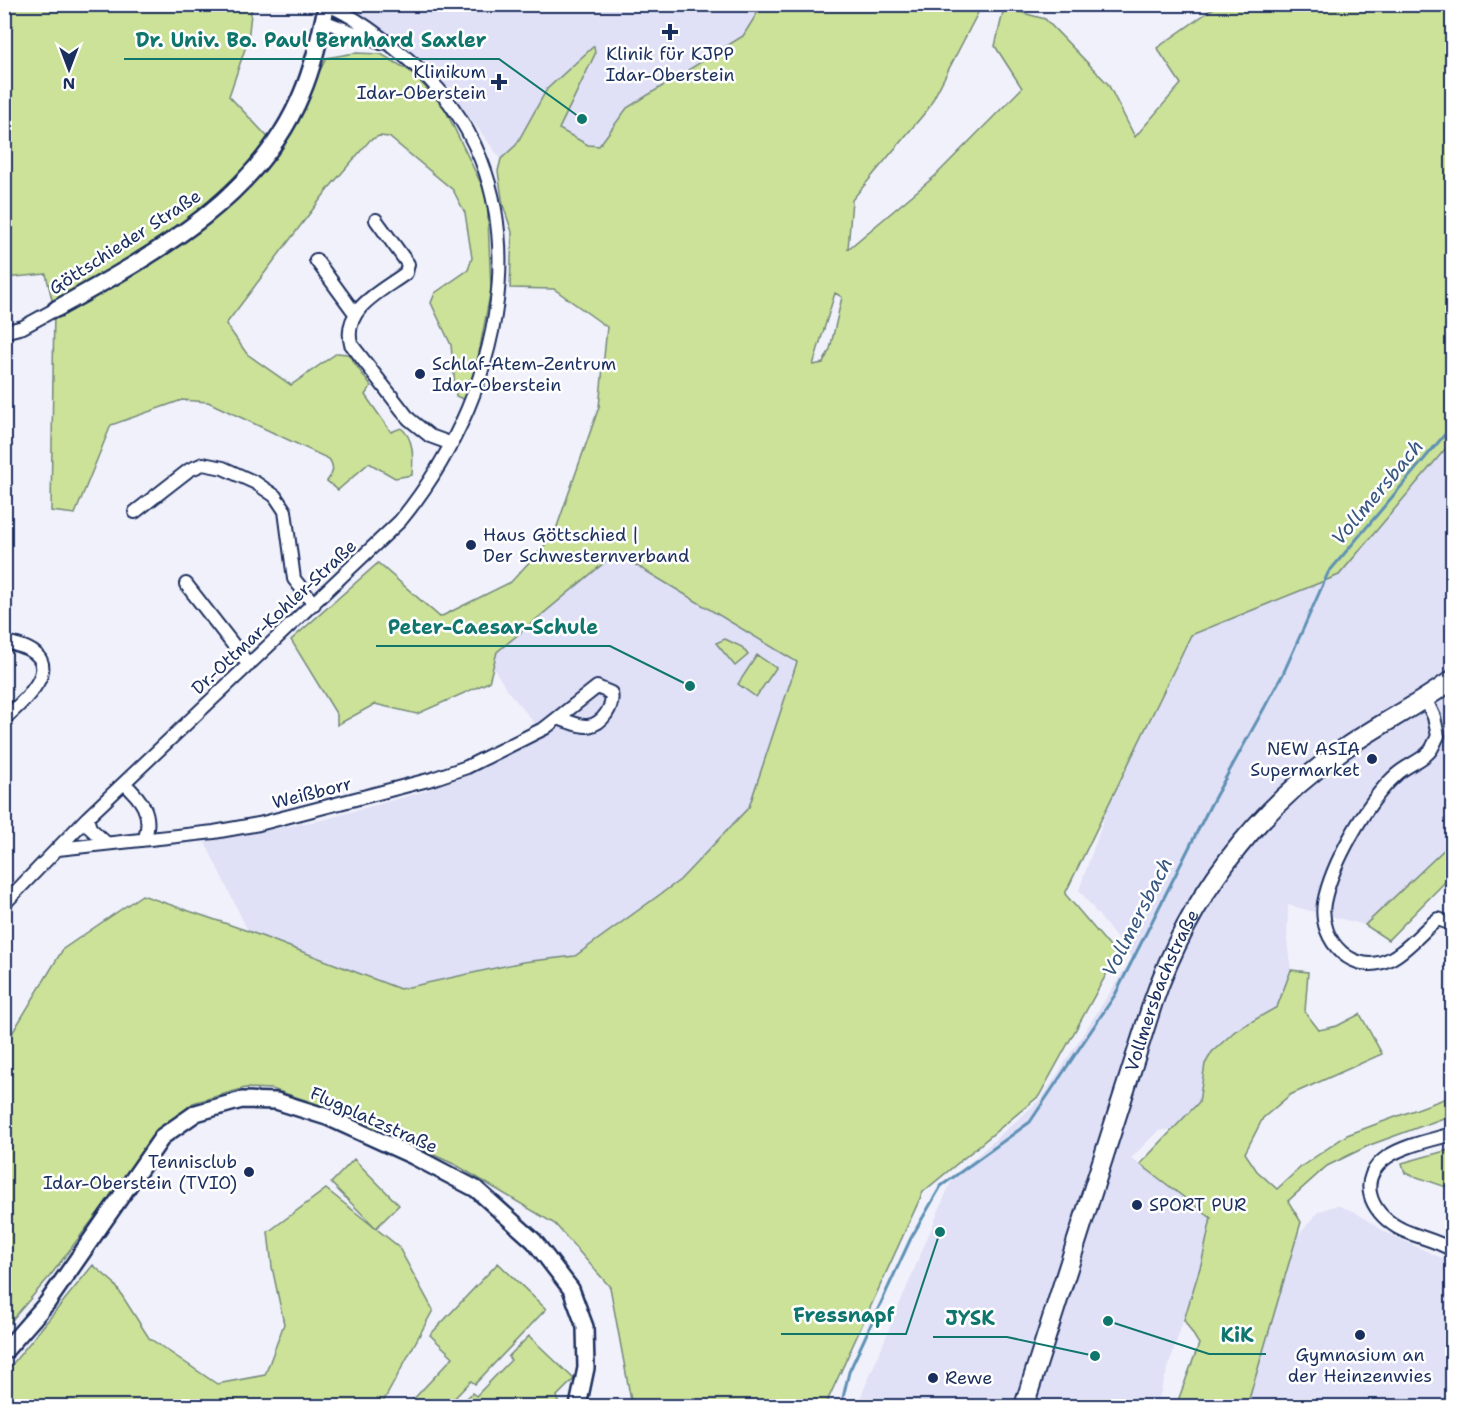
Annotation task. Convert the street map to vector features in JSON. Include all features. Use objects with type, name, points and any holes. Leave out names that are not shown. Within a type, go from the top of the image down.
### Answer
[{"type":"main road","name":"Vollmersbachstraße","points":[[1024,1407],[1153,1002],[1167,963],[1195,908],[1239,844],[1264,815],[1311,773],[1345,748],[1426,700],[1452,680]]},
{"type":"street","name":"Göttschieder Straße","points":[[4,332],[38,321],[130,266],[196,222],[254,171],[282,132],[303,93],[327,5]]},
{"type":"street","name":"Dr.-Ottmar-Kohler-Straße","points":[[4,904],[103,802],[400,521],[430,483],[452,444],[482,374],[494,312],[499,260],[495,204],[486,166],[457,112],[437,86],[396,49],[345,13],[327,5]]},
{"type":"street","name":"Dr.-Ottmar-Kohler-Straße","points":[[323,21],[396,49]]},
{"type":"street","points":[[376,220],[408,264],[406,273],[354,312],[349,330],[351,344],[409,419],[430,436],[452,444]]},
{"type":"street","points":[[316,260],[354,312]]},
{"type":"street","points":[[135,512],[189,470],[203,464],[223,468],[256,483],[275,496],[285,511],[294,579],[314,604]]},
{"type":"street","points":[[186,584],[249,665]]},
{"type":"street","points":[[4,642],[32,651],[40,661],[42,673],[32,694],[4,719]]},
{"type":"street","points":[[1426,700],[1434,717],[1438,736],[1429,753],[1394,777],[1353,830],[1325,901],[1324,928],[1330,941],[1341,953],[1359,962],[1377,963],[1393,957],[1438,919],[1449,923],[1452,927]]},
{"type":"street","name":"Weißborr","points":[[58,849],[259,825],[367,798],[467,767],[560,719]]},
{"type":"street","points":[[124,783],[145,806],[148,817],[145,838]]},
{"type":"street","points":[[87,818],[90,828],[105,842]]},
{"type":"street","name":"Flugplatzstraße","points":[[4,1352],[47,1303],[163,1136],[196,1113],[242,1100],[276,1101],[327,1117],[413,1156],[476,1189],[534,1241],[571,1289],[585,1327],[586,1368],[578,1407]]},
{"type":"street","points":[[1452,1134],[1387,1157],[1375,1170],[1370,1191],[1371,1202],[1380,1215],[1400,1228],[1438,1241],[1452,1250]]},
{"type":"shaded area","name":"Klinikum Idar-Oberstein","points":[[453,4],[458,8],[463,4],[786,5],[761,7],[743,36],[628,108],[599,146],[588,145],[559,129],[595,54],[593,47],[547,89],[516,145],[501,159],[437,74],[349,5]]},
{"type":"shaded area","points":[[1452,441],[1452,842],[1365,925],[1288,905],[1287,941],[1291,970],[1277,1008],[1235,1031],[1205,1064],[1200,1102],[1173,1129],[1158,1131],[1131,1158],[1211,1218],[1202,1261],[1156,1406],[857,1406],[953,1177],[1042,1098],[1132,958],[1079,890],[1111,799],[1191,634],[1339,575]]},
{"type":"shaded area","points":[[616,552],[797,662],[749,807],[680,880],[575,956],[523,962],[400,989],[248,931],[205,842],[322,820],[419,793],[461,778],[544,734],[507,690],[493,667],[497,652]]},
{"type":"shaded area","name":"Gymnasium an der Heinzenwies","points":[[1337,1205],[1355,1212],[1385,1232],[1452,1263],[1452,1406],[1247,1406],[1297,1237],[1318,1212]]},
{"type":"green space","points":[[824,4],[982,5],[928,109],[852,200],[848,249],[935,176],[1022,88],[995,46],[1004,8],[1045,19],[1108,84],[1135,137],[1181,84],[1157,48],[1218,5],[1452,5],[1452,441],[1339,575],[1191,635],[1065,894],[1117,955],[1039,1096],[923,1192],[825,1406],[632,1406],[610,1287],[555,1224],[456,1165],[332,1109],[272,1089],[245,1088],[193,1103],[160,1131],[50,1276],[5,1328],[5,1045],[63,949],[142,895],[248,931],[400,989],[523,962],[575,956],[680,880],[749,807],[797,662],[616,553],[497,652],[489,682],[417,714],[375,704],[337,725],[337,715],[291,640],[378,563],[440,617],[511,582],[554,535],[599,407],[607,327],[554,289],[510,288],[512,232],[503,205],[498,171],[501,159],[516,145],[547,89],[594,46],[595,54],[559,129],[588,145],[599,146],[627,108],[743,36],[761,7],[801,5],[809,10]],"holes":[[[835,293],[842,297],[830,349],[823,363],[813,365]]]},
{"type":"green space","points":[[4,5],[252,5],[248,40],[229,96],[281,151],[326,58],[355,53],[381,54],[410,71],[444,107],[487,196],[491,289],[478,358],[465,400],[456,396],[451,345],[431,303],[435,293],[468,270],[472,258],[465,213],[453,190],[389,137],[379,136],[370,140],[329,188],[226,324],[247,354],[291,385],[337,353],[348,354],[371,386],[365,395],[391,432],[401,428],[409,438],[413,462],[412,475],[395,478],[369,463],[338,490],[327,481],[332,470],[329,459],[208,402],[182,400],[111,425],[75,514],[51,511],[54,308],[46,274],[5,278]]},
{"type":"green space","points":[[725,639],[742,647],[748,655],[735,666],[716,643]]},
{"type":"green space","points":[[757,655],[776,668],[756,697],[738,684]]},
{"type":"green space","points":[[1452,842],[1452,875],[1388,940],[1365,925]]},
{"type":"green space","points":[[1291,970],[1308,972],[1305,1012],[1319,1030],[1337,1026],[1360,1014],[1382,1054],[1290,1095],[1263,1118],[1245,1153],[1257,1171],[1277,1189],[1302,1166],[1347,1135],[1452,1096],[1452,1115],[1370,1145],[1327,1166],[1288,1201],[1301,1222],[1247,1406],[1176,1406],[1199,1344],[1184,1320],[1202,1261],[1211,1218],[1140,1164],[1199,1102],[1205,1064],[1212,1052],[1235,1031],[1277,1007]]},
{"type":"green space","points":[[1452,1149],[1452,1189],[1405,1173],[1402,1163]]},
{"type":"green space","points":[[354,1159],[399,1205],[376,1228],[331,1183]]},
{"type":"green space","points":[[326,1189],[398,1246],[433,1310],[381,1406],[5,1406],[5,1373],[93,1265],[114,1283],[149,1338],[217,1384],[265,1375],[284,1324],[272,1267],[268,1232]]},
{"type":"green space","points":[[498,1263],[546,1309],[475,1384],[471,1381],[447,1406],[411,1406],[409,1404],[453,1357],[430,1335]]},
{"type":"green space","points":[[529,1336],[574,1379],[557,1396],[558,1401],[553,1406],[458,1406],[472,1393],[476,1396],[511,1360],[508,1357]]},
{"type":"waterway","name":"Vollmersbach","points":[[841,1406],[849,1372],[911,1238],[941,1186],[1030,1122],[1115,995],[1210,806],[1283,674],[1328,573],[1452,426]]},
{"type":"place","name":"Klinik für KJPP Idar-Oberstein","points":[[670,32]]},
{"type":"place","name":"Klinikum Idar-Oberstein","points":[[499,82]]},
{"type":"place","name":"Dr. Univ. Bo. Paul Bernhard Saxler","points":[[582,119]]},
{"type":"place","name":"Schlaf-Atem-Zentrum Idar-Oberstein","points":[[420,374]]},
{"type":"place","name":"Haus Göttschied | Der Schwesternverband","points":[[471,545]]},
{"type":"place","name":"Peter-Caesar-Schule","points":[[690,686]]},
{"type":"place","name":"NEW ASIA Supermarket","points":[[1372,759]]},
{"type":"place","name":"Tennisclub Idar-Oberstein (TVIO)","points":[[249,1172]]},
{"type":"place","name":"SPORT PUR","points":[[1137,1205]]},
{"type":"place","name":"Fressnapf","points":[[940,1232]]},
{"type":"place","name":"KiK","points":[[1108,1321]]},
{"type":"place","name":"Gymnasium an der Heinzenwies","points":[[1360,1335]]},
{"type":"place","name":"JYSK","points":[[1095,1356]]},
{"type":"place","name":"Rewe","points":[[933,1378]]}]
